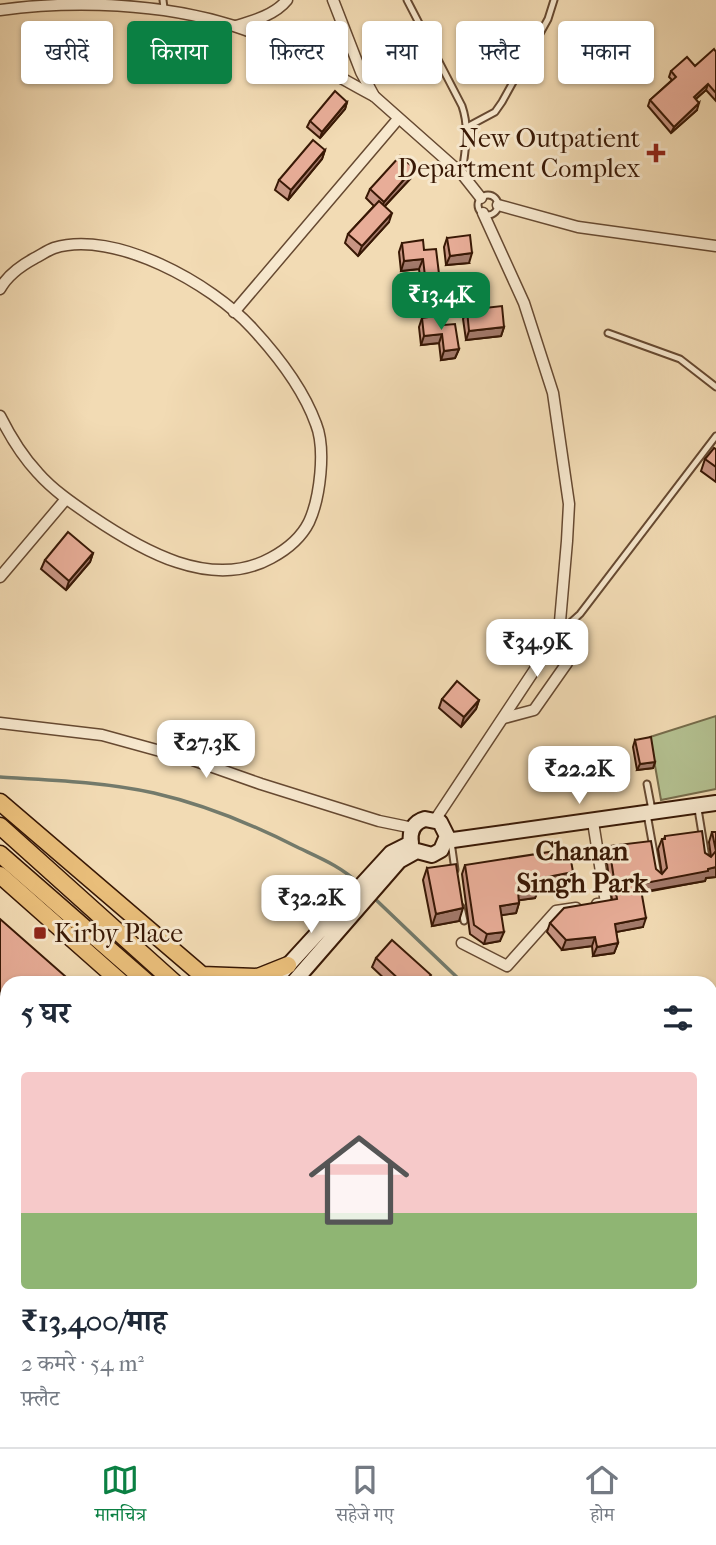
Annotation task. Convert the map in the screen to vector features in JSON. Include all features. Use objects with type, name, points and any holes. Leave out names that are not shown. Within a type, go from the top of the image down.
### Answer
[{"type":"main road","points":[[0,802],[202,975],[230,976]]},
{"type":"main road","points":[[0,826],[167,976]]},
{"type":"main road","points":[[0,854],[140,976]]},
{"type":"main road","points":[[0,875],[114,976]]},
{"type":"main road","points":[[260,976],[288,965]]},
{"type":"street","points":[[236,26],[258,19],[287,0]]},
{"type":"street","points":[[333,0],[361,72],[374,96]]},
{"type":"street","points":[[0,10],[60,3],[163,4],[236,26],[277,44],[374,96],[462,174],[481,198]]},
{"type":"street","points":[[234,312],[398,119]]},
{"type":"street","points":[[498,205],[578,227],[716,246]]},
{"type":"street","points":[[482,213],[524,303],[553,393],[569,504],[559,633],[567,663],[534,710],[504,718]]},
{"type":"street","points":[[0,289],[4,282],[25,264],[54,248],[84,244],[112,246],[167,267],[234,312],[251,327],[292,377],[317,425],[322,470],[308,523],[288,549],[260,564],[230,571],[198,568],[134,545],[66,499],[38,473],[10,437],[0,416]]},
{"type":"street","points":[[0,577],[66,499]]},
{"type":"street","points":[[435,820],[559,633]]},
{"type":"street","points":[[0,723],[102,735],[193,760],[379,821],[414,840],[432,855],[441,850],[448,841],[716,803]]},
{"type":"street","points":[[298,976],[351,906],[386,867],[391,853],[414,840],[420,820],[435,820],[446,831],[448,841]]},
{"type":"street","points":[[462,943],[508,966],[556,911],[606,903],[593,822]]},
{"type":"street","points":[[278,976],[351,906]]},
{"type":"lane","points":[[407,0],[462,106],[467,127],[462,174]]},
{"type":"lane","points":[[467,127],[495,112],[502,102],[548,19],[554,0]]},
{"type":"lane","points":[[486,195],[493,196],[498,205],[492,214],[482,213],[478,206],[481,198],[486,195]]},
{"type":"lane","points":[[608,333],[680,359],[716,387]]},
{"type":"lane","points":[[559,633],[580,614],[716,436]]},
{"type":"lane","points":[[648,784],[658,878]]},
{"type":"lane","points":[[698,806],[707,861]]},
{"type":"lane","points":[[448,841],[457,881]]},
{"type":"lane","points":[[459,894],[464,921]]},
{"type":"green space","name":"Chanan Singh Park","points":[[716,716],[716,789],[661,800],[650,737]]},
{"type":"building","points":[[714,49],[716,93],[708,84],[694,97],[699,103],[674,127],[650,100],[676,77],[671,71],[687,57],[695,66]]},
{"type":"building","points":[[335,91],[347,102],[322,132],[310,121]]},
{"type":"building","points":[[313,140],[325,150],[291,190],[279,180]]},
{"type":"building","points":[[400,156],[414,168],[384,202],[370,189]]},
{"type":"building","points":[[379,201],[392,213],[362,246],[348,234]]},
{"type":"building","points":[[470,235],[472,253],[450,256],[447,238]]},
{"type":"building","points":[[423,240],[424,250],[436,249],[439,274],[425,276],[423,259],[404,261],[402,243]]},
{"type":"building","points":[[502,306],[504,327],[469,331],[467,310]]},
{"type":"building","points":[[442,315],[444,325],[455,324],[459,349],[444,351],[442,334],[424,336],[422,318]]},
{"type":"building","points":[[716,449],[716,467],[705,459]]},
{"type":"building","points":[[68,532],[93,553],[69,581],[45,560]]},
{"type":"building","points":[[457,681],[479,700],[464,717],[442,699]]},
{"type":"building","points":[[651,737],[655,762],[640,764],[635,740]]},
{"type":"building","points":[[702,831],[705,853],[711,857],[716,851],[716,867],[708,871],[640,884],[646,918],[615,924],[618,943],[597,947],[595,937],[566,940],[550,923],[564,908],[617,899],[609,846],[651,841],[656,869],[662,874],[667,868],[662,839],[665,839],[665,836]]},
{"type":"building","points":[[712,832],[716,832],[716,851]]},
{"type":"building","points":[[569,849],[573,872],[537,879],[539,888],[518,891],[519,903],[500,906],[504,932],[487,934],[474,925],[465,865]]},
{"type":"building","points":[[456,864],[463,908],[436,914],[427,868]]},
{"type":"building","points":[[0,919],[65,976],[0,976]]},
{"type":"building","points":[[392,940],[431,975],[395,976],[376,958]]},
{"type":"waterway","points":[[0,777],[58,780],[135,789],[210,809],[330,863],[358,883]]},
{"type":"waterway","points":[[372,896],[456,976]]},
{"type":"place","name":"New Outpatient Department Complex","points":[[656,153]]},
{"type":"place","name":"Kirby Place","points":[[40,933]]},
{"type":"district","name":"Chanan Singh Park","points":[[582,866]]}]
